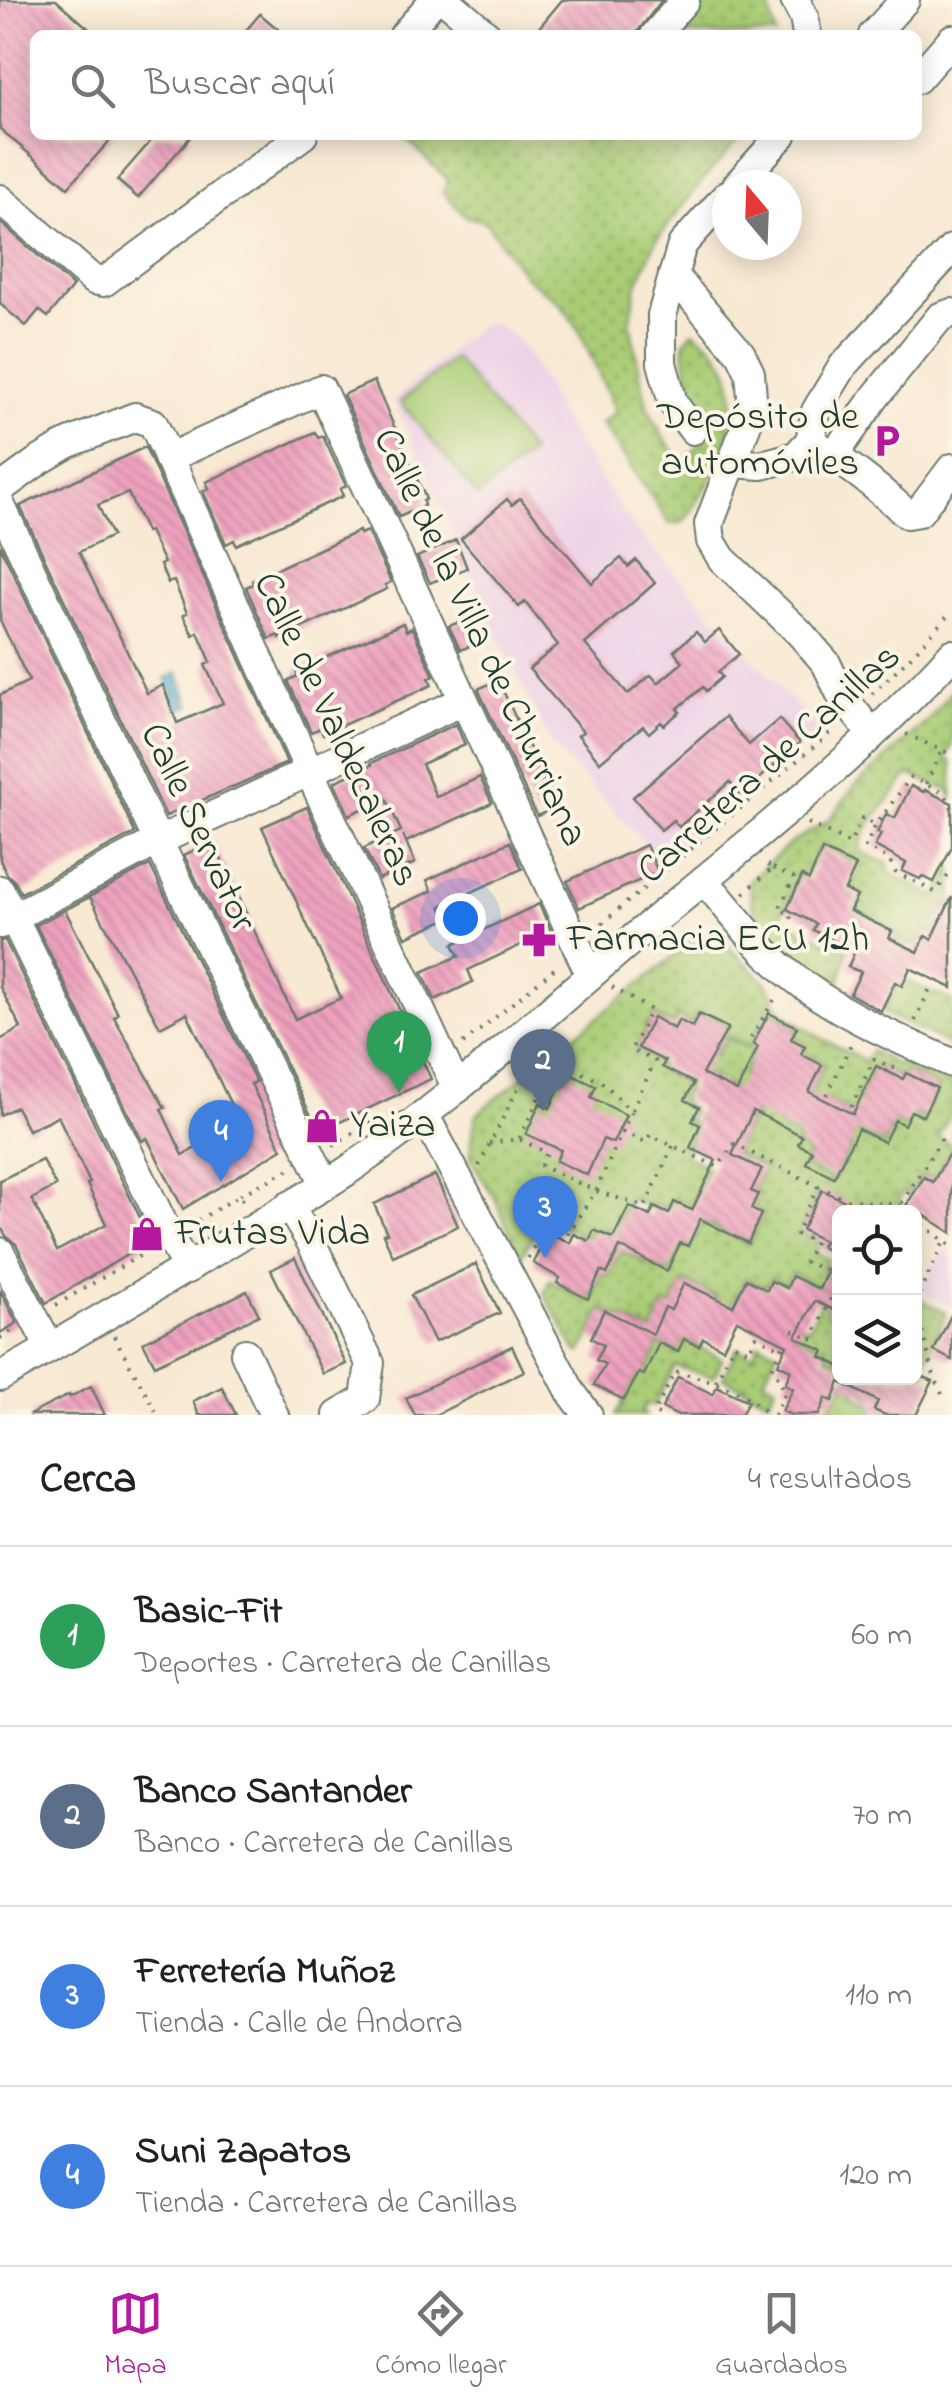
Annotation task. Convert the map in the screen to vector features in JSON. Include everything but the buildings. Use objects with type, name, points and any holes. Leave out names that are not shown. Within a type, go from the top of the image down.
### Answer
[{"type":"street","points":[[408,30],[434,0]]},
{"type":"street","points":[[446,0],[481,30]]},
{"type":"street","points":[[659,30],[685,0]]},
{"type":"street","points":[[795,0],[807,30]]},
{"type":"street","points":[[878,30],[905,0]]},
{"type":"street","points":[[922,73],[952,40]]},
{"type":"street","points":[[0,199],[93,280],[104,282],[297,140]]},
{"type":"street","points":[[750,170],[777,140]]},
{"type":"street","points":[[693,430],[673,403],[662,362],[662,315],[682,245],[712,212]]},
{"type":"street","points":[[952,249],[844,366],[816,411],[822,448],[874,484],[906,514],[918,512],[952,468]]},
{"type":"street","points":[[673,275],[741,354],[750,374],[749,418],[709,524],[711,540],[722,559],[826,663],[846,705],[878,729]]},
{"type":"street","points":[[732,462],[762,465],[822,448],[876,396],[940,317],[952,313]]},
{"type":"street","name":"Calle de la Villa de Churriana","points":[[168,458],[322,390],[590,974]]},
{"type":"street","name":"Calle de Valdecaleras","points":[[0,489],[69,444],[135,417],[153,423],[457,1090]]},
{"type":"street","name":"Calle Servator","points":[[0,504],[325,1184]]},
{"type":"street","name":"Carretera de Canillas","points":[[0,1377],[188,1269],[325,1184],[457,1090],[814,787],[952,654]]},
{"type":"street","points":[[6,920],[158,841],[464,701]]},
{"type":"street","points":[[704,880],[781,966],[862,1021],[952,1064]]},
{"type":"street","points":[[0,890],[6,920],[188,1269]]},
{"type":"street","points":[[424,1114],[572,1392],[588,1415]]},
{"type":"street","points":[[289,1206],[311,1242],[370,1363],[366,1399],[338,1415]]},
{"type":"street","points":[[0,1252],[50,1348]]},
{"type":"street","points":[[245,1353],[274,1415]]},
{"type":"path","points":[[598,928],[836,728],[952,612]]},
{"type":"path","points":[[878,729],[952,755]]},
{"type":"path","points":[[926,784],[942,750]]},
{"type":"path","points":[[952,808],[945,794],[911,777],[876,824],[865,847],[889,859],[896,872],[935,892],[952,871]]},
{"type":"path","points":[[830,834],[850,844],[862,818],[876,824]]},
{"type":"path","points":[[740,850],[794,878],[779,908],[792,915],[781,966],[751,1038]]},
{"type":"path","points":[[727,907],[773,868]]},
{"type":"path","points":[[515,1283],[546,1224],[567,1236],[596,1191],[655,1062],[631,1050],[651,1010],[590,974]]},
{"type":"path","points":[[827,1095],[862,1021]]},
{"type":"path","points":[[506,1049],[542,1090]]},
{"type":"path","points":[[519,1139],[556,1060],[605,1084],[631,1112]]},
{"type":"path","points":[[479,1166],[526,1072]]},
{"type":"path","points":[[622,1132],[646,1142],[650,1135],[718,1167],[734,1144],[844,1200],[900,1205],[942,1138],[952,1139]]},
{"type":"path","points":[[489,1143],[519,1139],[548,1152],[541,1166],[596,1191],[645,1207],[674,1146]]},
{"type":"path","points":[[818,1186],[796,1234],[814,1242],[805,1262],[832,1274]]},
{"type":"path","points":[[922,1224],[952,1247]]},
{"type":"path","points":[[918,1295],[944,1242]]},
{"type":"path","points":[[794,1330],[812,1339],[832,1295]]},
{"type":"path","points":[[103,1316],[158,1415]]},
{"type":"path","points":[[922,1330],[942,1394]]},
{"type":"path","points":[[659,1415],[654,1413],[675,1372],[716,1381],[753,1399],[771,1415],[784,1393],[773,1366],[783,1346],[756,1336],[748,1351],[734,1344],[716,1381]]},
{"type":"shaded area","points":[[491,322],[513,335],[531,360],[566,425],[639,534],[820,731],[800,743],[665,864],[563,757],[545,731],[496,633],[394,399],[480,325]]},
{"type":"shaded area","points":[[943,1249],[952,1254],[952,1307],[922,1290]]},
{"type":"green space","points":[[705,0],[764,0],[775,30],[679,30]]},
{"type":"green space","points":[[407,140],[739,140],[656,241],[637,284],[630,324],[647,406],[661,434],[683,463],[700,444],[709,422],[690,384],[686,364],[684,342],[693,331],[715,350],[728,372],[733,397],[724,450],[683,522],[670,524],[601,423],[616,412],[579,330],[560,303],[525,276],[485,221],[467,217],[443,192],[448,180]]},
{"type":"green space","points":[[454,358],[531,452],[478,496],[400,402]]},
{"type":"green space","points":[[952,690],[952,745],[946,759],[952,762],[952,801],[949,791],[909,774],[867,828],[859,847],[865,854],[889,864],[888,872],[934,896],[952,867],[952,909],[944,906],[932,933],[926,931],[917,947],[893,937],[895,929],[856,910],[863,894],[851,888],[861,865],[821,845],[807,873],[800,872],[781,915],[784,921],[848,951],[836,993],[798,967],[770,938],[752,904],[749,881],[792,842],[829,820],[855,786],[927,722]]},
{"type":"green space","points":[[698,937],[724,943],[766,982],[784,1014],[821,1038],[865,1061],[871,1051],[898,1066],[901,1060],[952,1082],[952,1112],[938,1137],[952,1145],[933,1179],[923,1175],[909,1194],[904,1191],[897,1205],[832,1206],[815,1199],[800,1232],[820,1242],[816,1252],[828,1259],[823,1273],[832,1277],[832,1294],[792,1273],[786,1284],[771,1278],[766,1287],[745,1278],[729,1308],[716,1302],[717,1297],[684,1281],[671,1307],[664,1305],[652,1332],[603,1309],[581,1353],[576,1351],[544,1293],[550,1280],[589,1301],[602,1274],[608,1276],[621,1251],[669,1273],[682,1246],[690,1248],[702,1222],[749,1244],[764,1214],[754,1208],[760,1194],[753,1190],[765,1168],[734,1153],[757,1107],[731,1093],[732,1087],[701,1071],[708,1054],[715,1055],[725,1038],[754,1050],[743,1075],[778,1092],[793,1093],[778,1126],[799,1137],[796,1145],[809,1153],[805,1165],[833,1180],[852,1145],[847,1141],[854,1130],[884,1144],[896,1122],[906,1127],[913,1114],[925,1118],[938,1087],[906,1071],[901,1077],[875,1065],[859,1097],[864,1101],[857,1114],[825,1099],[822,1103],[809,1097],[824,1064],[804,1053],[806,1045],[794,1038],[799,1026],[768,1009],[751,1046],[725,1036],[729,1027],[699,1012],[691,1024],[678,1016],[673,1025],[653,1016],[636,1049],[659,1062],[659,1070],[688,1084],[681,1102],[692,1109],[688,1121],[695,1126],[685,1155],[707,1167],[691,1205],[674,1199],[667,1209],[652,1204],[649,1208],[630,1198],[612,1234],[594,1226],[587,1237],[544,1219],[520,1258],[495,1198],[471,1160],[477,1114]]},
{"type":"green space","points":[[908,982],[952,1001],[952,1046],[884,1013],[897,985],[905,987]]},
{"type":"green space","points":[[823,1295],[832,1300],[826,1313],[832,1316],[832,1359],[826,1356],[827,1350],[795,1334],[800,1324],[809,1328]]},
{"type":"green space","points":[[922,1300],[946,1313],[925,1362],[925,1373]]},
{"type":"green space","points":[[684,1339],[722,1359],[714,1377],[675,1366],[654,1406],[646,1404],[642,1412],[646,1415],[616,1415],[639,1373],[644,1375],[659,1344],[677,1352]]},
{"type":"green space","points":[[759,1343],[777,1351],[764,1379],[776,1385],[769,1400],[723,1378],[737,1348],[753,1356]]},
{"type":"green space","points":[[843,1385],[858,1385],[854,1393],[874,1403],[872,1412],[877,1415],[824,1415],[829,1404],[834,1403]]},
{"type":"water","points":[[178,673],[190,706],[178,710],[166,678]]},
{"type":"place","name":"Depósito de automóviles","points":[[887,441]]},
{"type":"place","name":"Farmacia ECU 12h","points":[[539,940]]},
{"type":"place","name":"Basic-Fit","points":[[399,1093]]},
{"type":"place","name":"Banco Santander","points":[[543,1111]]},
{"type":"place","name":"Yaiza","points":[[322,1126]]},
{"type":"place","name":"Suni Zapatos","points":[[221,1182]]},
{"type":"place","name":"Frutas Vida","points":[[147,1234]]},
{"type":"place","name":"Ferretería Muñoz","points":[[545,1258]]}]
